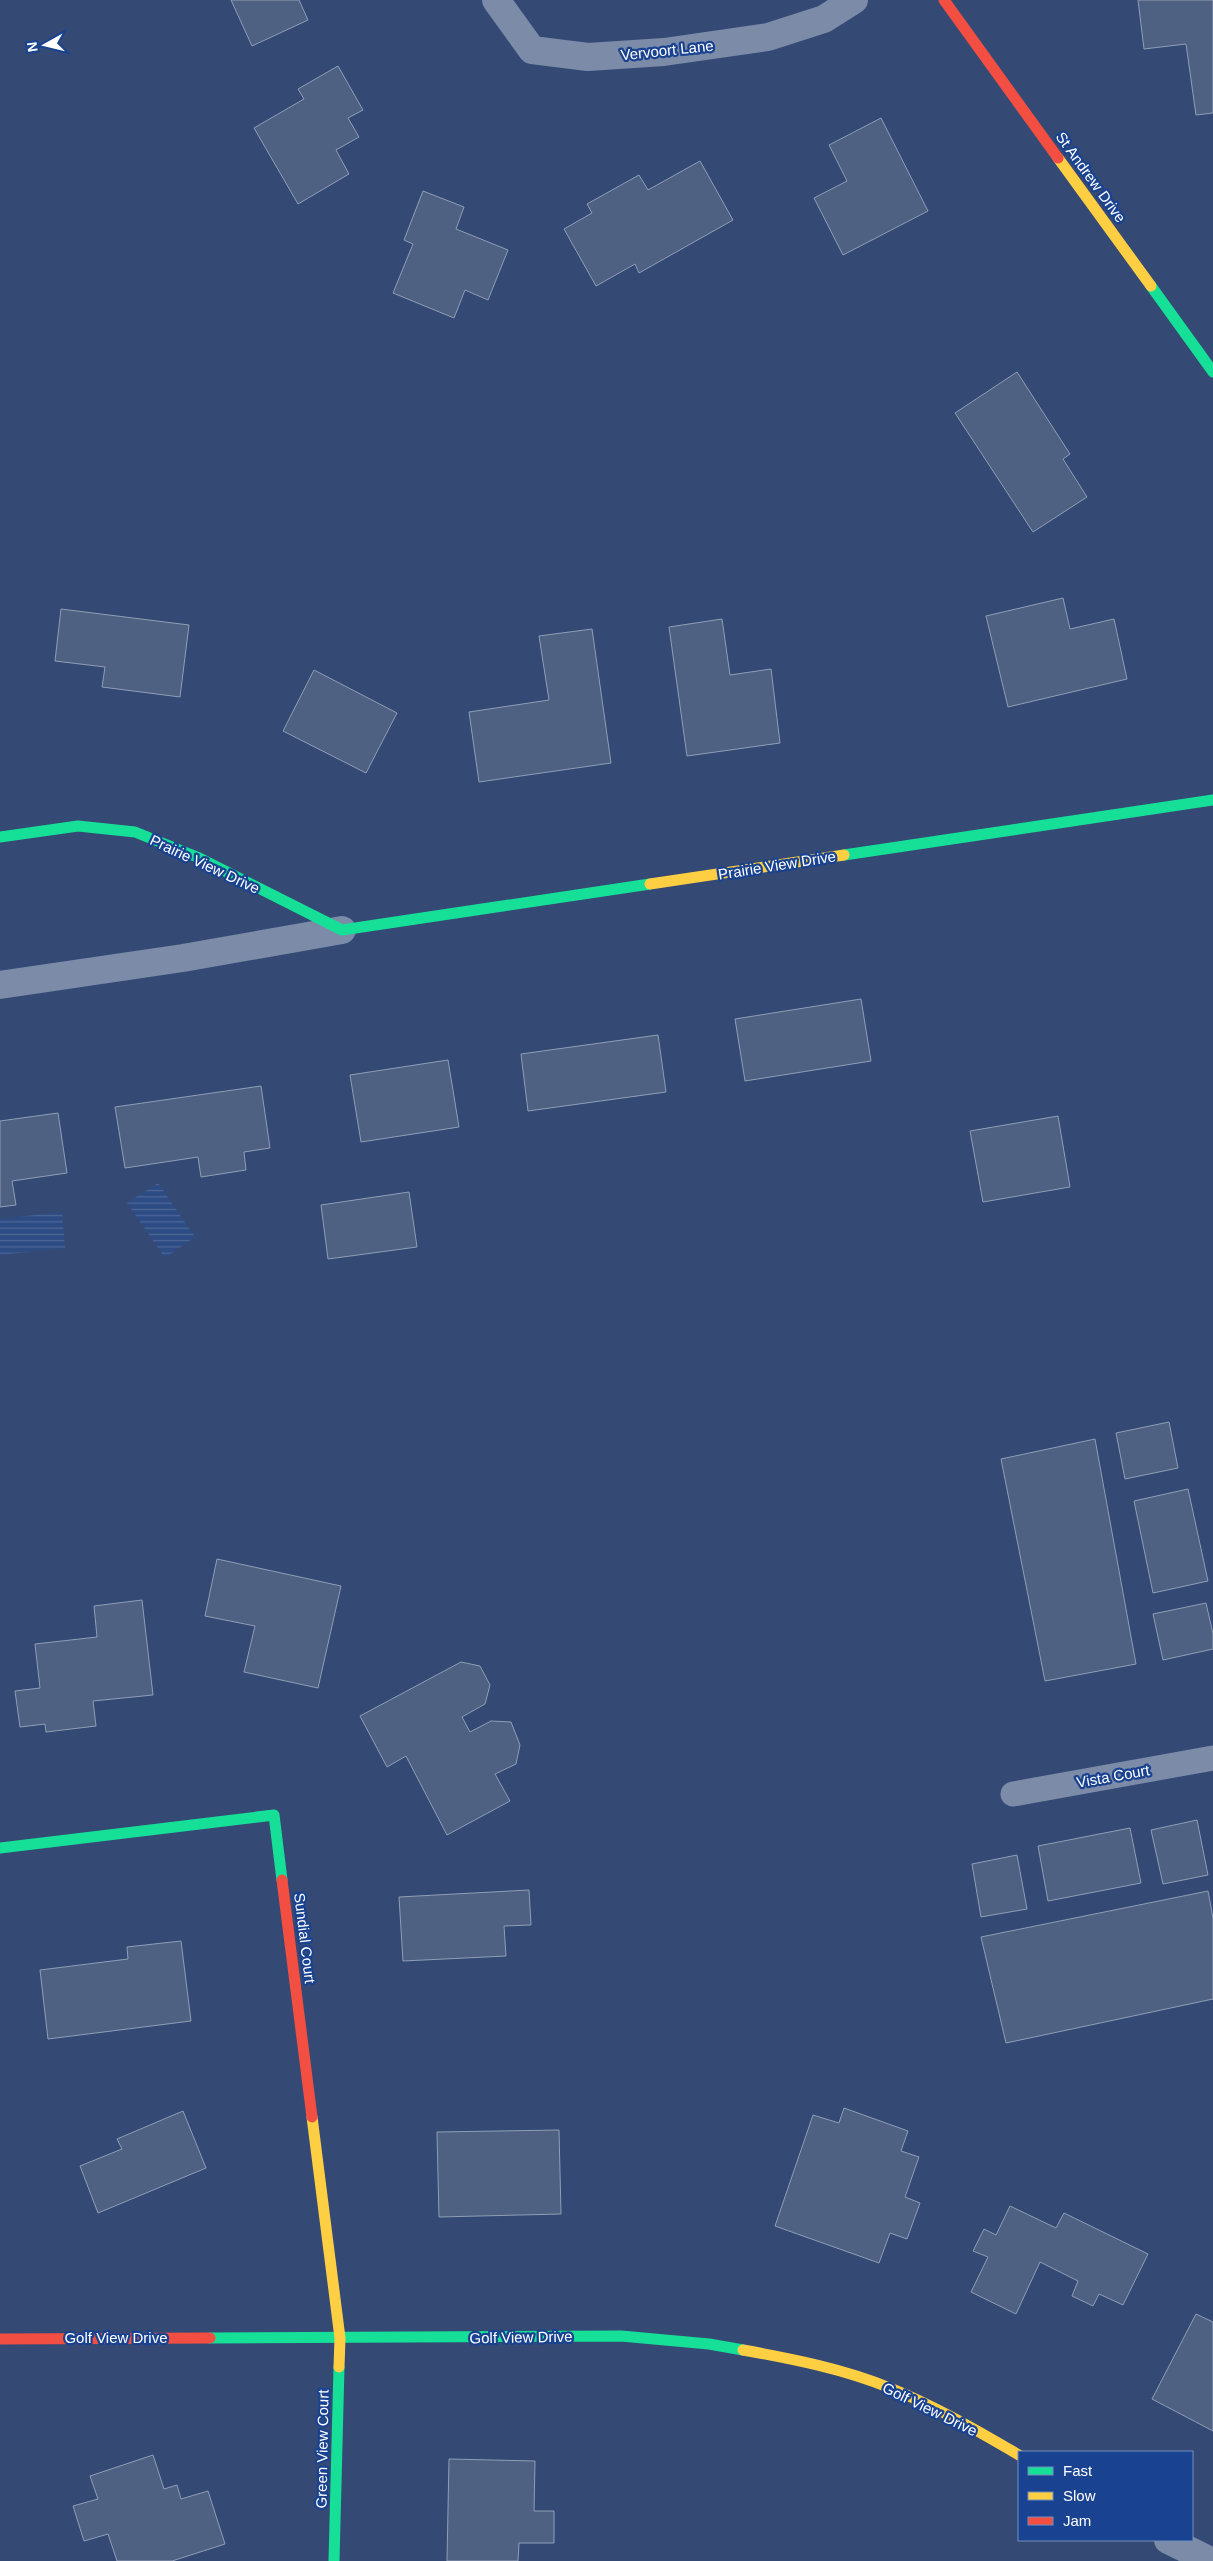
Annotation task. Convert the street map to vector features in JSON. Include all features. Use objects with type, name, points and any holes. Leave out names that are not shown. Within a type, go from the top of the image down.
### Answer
[{"type":"street","name":"Vervoort Lane","points":[[496,0],[532,50],[588,57],[664,52],[768,37],[824,19],[854,0]]},
{"type":"street","name":"St Andrew Drive","points":[[944,0],[1213,372]]},
{"type":"street","name":"Prairie View Drive","points":[[0,985],[183,958],[342,930],[1213,800]]},
{"type":"street","name":"Prairie View Drive","points":[[0,837],[78,826],[135,832],[197,858],[342,930]]},
{"type":"street","name":"Sundial Court","points":[[0,1848],[274,1815],[340,2338]]},
{"type":"street","name":"Golf View Drive","points":[[0,2339],[44,2337],[340,2338],[621,2336],[708,2344],[800,2360],[890,2388],[974,2429],[1018,2454]]},
{"type":"street","name":"Green View Court","points":[[334,2561],[340,2338]]},
{"type":"street","points":[[1170,2541],[1211,2561]]},
{"type":"lane","name":"Vista Court","points":[[1013,1794],[1213,1758]]},
{"type":"water","points":[[158,1183],[195,1237],[165,1258],[127,1203]]},
{"type":"water","points":[[62,1212],[65,1248],[0,1255],[0,1219]]},
{"type":"building","points":[[231,0],[299,0],[308,20],[252,46]]},
{"type":"building","points":[[1138,0],[1213,0],[1213,113],[1196,115],[1186,44],[1144,49]]},
{"type":"building","points":[[338,66],[363,110],[348,118],[359,137],[336,150],[349,174],[298,204],[254,128],[304,99],[298,89]]},
{"type":"building","points":[[881,118],[928,211],[843,255],[814,198],[847,181],[829,145]]},
{"type":"building","points":[[700,161],[733,220],[639,273],[635,264],[596,286],[564,229],[592,213],[587,204],[639,175],[648,190]]},
{"type":"building","points":[[423,191],[464,207],[456,229],[508,250],[488,300],[465,290],[454,318],[393,293],[413,244],[404,240]]},
{"type":"building","points":[[1017,372],[1070,454],[1063,459],[1087,497],[1033,532],[955,413]]},
{"type":"building","points":[[1063,598],[1070,629],[1114,619],[1127,679],[1008,707],[986,616]]},
{"type":"building","points":[[61,609],[189,625],[180,697],[102,687],[105,667],[55,661]]},
{"type":"building","points":[[722,619],[730,675],[771,669],[780,743],[687,756],[669,627]]},
{"type":"building","points":[[592,629],[611,763],[479,782],[469,712],[549,700],[539,636]]},
{"type":"building","points":[[314,670],[397,713],[366,773],[283,731]]},
{"type":"building","points":[[861,999],[871,1061],[745,1081],[735,1019]]},
{"type":"building","points":[[658,1035],[666,1092],[528,1111],[521,1054]]},
{"type":"building","points":[[448,1060],[459,1127],[361,1142],[350,1075]]},
{"type":"building","points":[[261,1086],[270,1148],[244,1152],[246,1170],[201,1177],[198,1157],[125,1168],[115,1107]]},
{"type":"building","points":[[58,1113],[67,1173],[12,1181],[16,1205],[0,1207],[0,1121]]},
{"type":"building","points":[[1058,1116],[1070,1187],[983,1202],[970,1131]]},
{"type":"building","points":[[409,1192],[417,1247],[328,1259],[321,1205]]},
{"type":"building","points":[[1169,1422],[1178,1468],[1125,1479],[1116,1433]]},
{"type":"building","points":[[1095,1439],[1136,1664],[1045,1681],[1001,1459]]},
{"type":"building","points":[[1188,1489],[1208,1581],[1153,1593],[1134,1501]]},
{"type":"building","points":[[217,1559],[341,1586],[318,1688],[244,1672],[255,1626],[205,1616]]},
{"type":"building","points":[[142,1600],[153,1695],[93,1701],[96,1726],[46,1732],[45,1724],[20,1727],[15,1691],[40,1688],[35,1644],[97,1637],[94,1606]]},
{"type":"building","points":[[1206,1603],[1213,1634],[1213,1649],[1163,1660],[1153,1614]]},
{"type":"building","points":[[461,1662],[480,1666],[490,1685],[485,1704],[462,1717],[470,1732],[491,1721],[511,1722],[520,1745],[516,1764],[495,1774],[510,1801],[447,1835],[406,1756],[387,1767],[360,1716]]},
{"type":"building","points":[[1197,1820],[1208,1875],[1163,1884],[1151,1830]]},
{"type":"building","points":[[1130,1828],[1141,1883],[1048,1901],[1038,1846]]},
{"type":"building","points":[[1017,1855],[1027,1909],[981,1917],[972,1864]]},
{"type":"building","points":[[529,1890],[531,1925],[504,1926],[506,1956],[403,1961],[399,1897]]},
{"type":"building","points":[[1208,1891],[1213,1918],[1213,1999],[1006,2043],[981,1937]]},
{"type":"building","points":[[181,1941],[191,2021],[48,2039],[40,1970],[128,1959],[127,1947]]},
{"type":"building","points":[[844,2108],[908,2131],[901,2151],[919,2157],[905,2197],[920,2203],[907,2239],[890,2233],[879,2263],[775,2226],[813,2115],[839,2123]]},
{"type":"building","points":[[183,2111],[206,2168],[98,2213],[80,2166],[122,2149],[117,2139]]},
{"type":"building","points":[[559,2130],[561,2214],[439,2217],[437,2132]]},
{"type":"building","points":[[1010,2206],[1056,2228],[1064,2213],[1148,2254],[1123,2305],[1099,2294],[1093,2306],[1072,2296],[1078,2281],[1040,2262],[1016,2314],[971,2292],[988,2257],[973,2251],[984,2229],[996,2235]]},
{"type":"building","points":[[1196,2314],[1213,2322],[1213,2431],[1152,2399]]},
{"type":"building","points":[[153,2455],[164,2489],[177,2485],[181,2499],[208,2491],[225,2544],[172,2561],[117,2561],[108,2534],[84,2541],[73,2506],[98,2499],[90,2476]]},
{"type":"building","points":[[449,2459],[535,2461],[534,2511],[554,2511],[554,2543],[519,2543],[518,2561],[447,2561]]},
{"type":"traffic: fast","points":[[1151,286],[1213,372]]},
{"type":"traffic: fast","points":[[844,855],[1213,800]]},
{"type":"traffic: fast","points":[[0,837],[78,826],[135,832],[197,857],[342,930],[650,884]]},
{"type":"traffic: fast","points":[[0,1848],[274,1815],[282,1880]]},
{"type":"traffic: fast","points":[[210,2338],[621,2336],[709,2344],[743,2350]]},
{"type":"traffic: fast","points":[[334,2561],[339,2367]]},
{"type":"traffic: slow","points":[[1058,158],[1151,286]]},
{"type":"traffic: slow","points":[[650,884],[844,855]]},
{"type":"traffic: slow","points":[[312,2117],[340,2338],[339,2367]]},
{"type":"traffic: slow","points":[[743,2350],[818,2365],[873,2381],[940,2411],[1018,2454]]},
{"type":"traffic: jam","points":[[944,0],[1058,158]]},
{"type":"traffic: jam","points":[[282,1880],[312,2117]]},
{"type":"traffic: jam","points":[[0,2339],[210,2338]]}]
